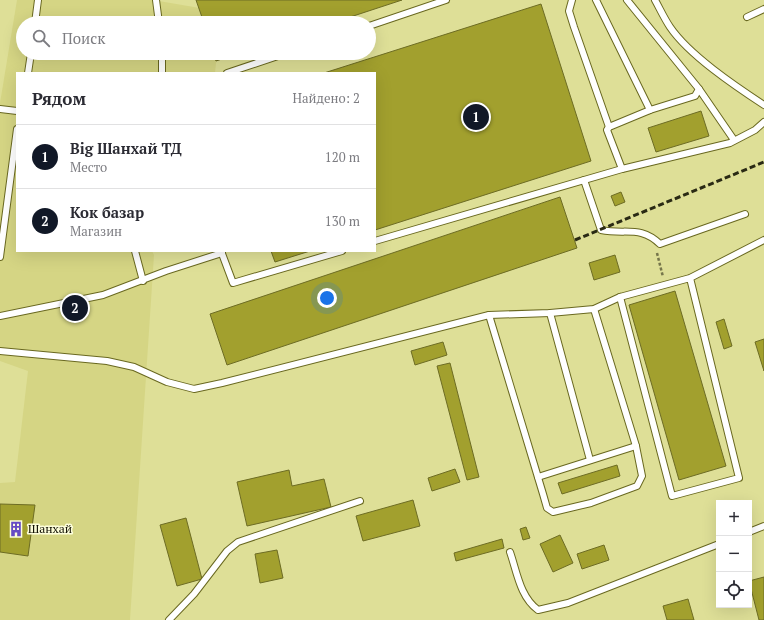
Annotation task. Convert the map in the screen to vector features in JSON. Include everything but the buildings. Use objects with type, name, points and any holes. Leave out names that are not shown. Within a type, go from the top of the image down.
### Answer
[{"type":"lane","points":[[36,16],[38,0]]},
{"type":"lane","points":[[156,0],[158,16]]},
{"type":"lane","points":[[376,24],[446,0]]},
{"type":"lane","points":[[572,0],[569,11],[609,127],[607,130],[622,169]]},
{"type":"lane","points":[[596,0],[650,110]]},
{"type":"lane","points":[[627,0],[699,89],[734,140]]},
{"type":"lane","points":[[655,0],[670,28],[698,57],[730,82],[764,104]]},
{"type":"lane","points":[[747,17],[764,9]]},
{"type":"lane","points":[[28,72],[30,60]]},
{"type":"lane","points":[[162,60],[162,72]]},
{"type":"lane","points":[[229,72],[266,60]]},
{"type":"lane","points":[[609,127],[650,110],[695,96],[699,89]]},
{"type":"lane","points":[[0,109],[16,111]]},
{"type":"lane","points":[[376,241],[622,169],[734,140],[755,130],[764,122]]},
{"type":"lane","points":[[0,257],[16,137]]},
{"type":"lane","points":[[584,180],[601,230],[615,233],[635,231],[651,236],[660,244],[745,214]]},
{"type":"lane","points":[[0,351],[107,361],[134,367],[167,382],[194,389],[230,382],[489,315],[594,310],[620,297],[690,278],[764,240]]},
{"type":"lane","points":[[135,252],[143,281]]},
{"type":"lane","points":[[0,316],[103,295],[221,252],[233,283],[339,252]]},
{"type":"lane","points":[[620,297],[672,496],[730,481],[739,478],[690,278]]},
{"type":"lane","points":[[489,315],[549,511],[553,512],[564,511],[637,486],[642,476],[636,446],[594,310]]},
{"type":"lane","points":[[550,313],[590,460]]},
{"type":"lane","points":[[538,477],[636,446]]},
{"type":"lane","points":[[169,620],[194,594],[227,551],[238,542],[360,501]]},
{"type":"lane","points":[[752,531],[764,526]]},
{"type":"lane","points":[[510,552],[525,596],[538,610],[568,603],[716,545]]},
{"type":"path","points":[[660,244],[656,254],[666,285]]},
{"type":"shaded area","points":[[17,0],[153,0],[223,12],[222,16],[16,16],[16,60],[216,60],[215,72],[16,72],[16,252],[152,252],[154,255],[130,620],[0,620],[0,483],[15,482],[28,371],[0,361],[0,103]]},
{"type":"railway","points":[[575,240],[764,162]]},
{"type":"place","name":"Big Шанхай ТД","points":[[476,117]]},
{"type":"place","name":"Кок базар","points":[[75,308]]},
{"type":"place","name":"Шанхай","points":[[16,529]]}]
